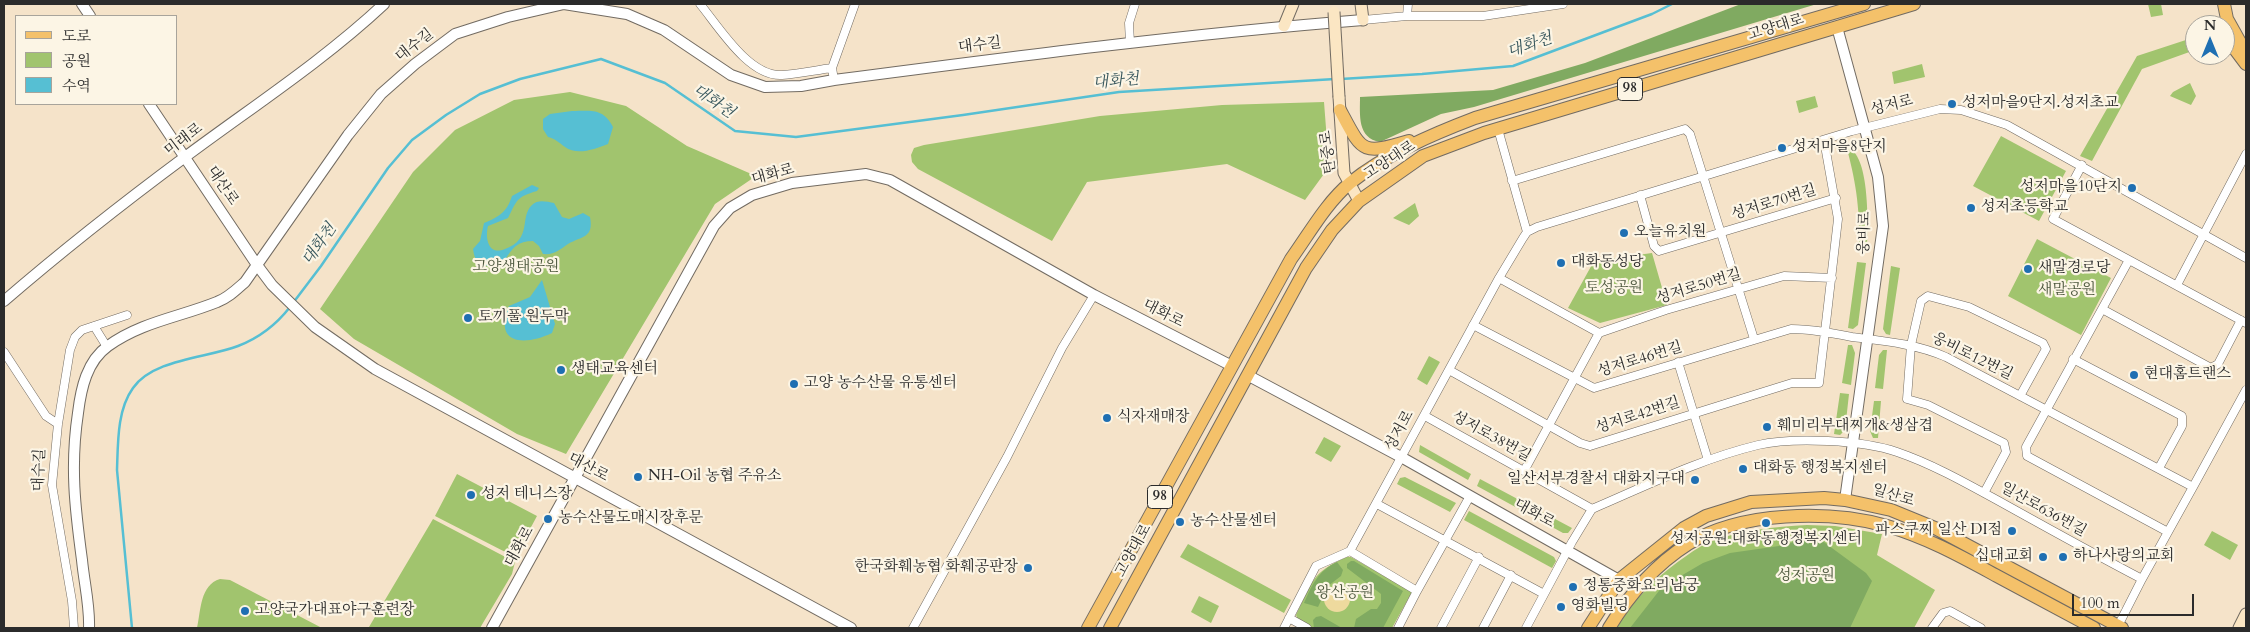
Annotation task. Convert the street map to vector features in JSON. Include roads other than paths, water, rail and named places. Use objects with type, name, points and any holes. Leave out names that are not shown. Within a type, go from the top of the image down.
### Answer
[{"type":"main road","points":[[1284,26],[1293,4]]},
{"type":"main road","points":[[1361,4],[1363,20]]},
{"type":"main road","name":"고양대로","points":[[1088,628],[1291,259],[1331,204],[1349,184],[1406,148],[1437,132],[1475,118],[1864,4]]},
{"type":"main road","name":"고양대로","points":[[1110,628],[1249,376],[1306,268],[1332,230],[1359,201],[1423,156],[1498,129],[1914,4]]},
{"type":"main road","points":[[2224,4],[2227,20],[2246,53]]},
{"type":"main road","name":"탄중로","points":[[1333,8],[1344,173],[1359,201]]},
{"type":"main road","points":[[2235,49],[2246,64]]},
{"type":"main road","points":[[1339,104],[1359,142],[1372,150],[1378,150],[1437,132]]},
{"type":"main road","name":"일산로","points":[[1588,628],[1618,580],[1663,544],[1706,516],[1751,502],[1824,498],[1846,500],[1891,510],[1935,528],[2120,627]]},
{"type":"main road","name":"일산로","points":[[1609,628],[1636,588],[1662,564],[1689,544],[1710,533],[1744,522],[1784,517],[1824,516],[1887,526],[1938,545],[2094,628]]},
{"type":"main road","points":[[2239,628],[2246,614]]},
{"type":"street","points":[[82,4],[89,15]]},
{"type":"street","name":"미래로","points":[[4,302],[62,251],[184,157],[273,94],[359,27],[384,4]]},
{"type":"street","name":"대수길","points":[[89,628],[73,489],[73,447],[81,388],[92,362],[107,346],[153,322],[218,302],[230,295],[245,282],[348,135],[381,94],[415,64],[455,34],[508,17],[564,4],[627,14],[664,30],[730,75],[765,87],[801,86],[834,80],[1130,43],[1284,26],[1407,16],[1483,16],[1563,4]]},
{"type":"street","points":[[700,4],[747,61],[762,71],[780,75],[832,68]]},
{"type":"street","points":[[834,80],[832,68],[855,4]]},
{"type":"street","points":[[1130,43],[1129,23],[1135,4]]},
{"type":"street","points":[[1407,16],[1408,4]]},
{"type":"street","name":"웅비로","points":[[1838,27],[1878,177],[1883,226],[1846,500]]},
{"type":"street","name":"대산로","points":[[150,105],[257,265],[272,285],[315,327],[375,369],[444,408],[851,628]]},
{"type":"street","name":"성저로","points":[[1350,551],[1425,416],[1498,278],[1527,232],[1537,227],[1866,127],[1940,109],[1961,110],[2007,125],[2082,165],[2246,258]]},
{"type":"street","points":[[1498,129],[1527,232]]},
{"type":"street","points":[[1512,181],[1685,129],[1690,134],[1704,177]]},
{"type":"street","points":[[1824,140],[1836,198],[1838,219],[1826,332]]},
{"type":"street","points":[[2178,285],[2246,154]]},
{"type":"street","points":[[2082,165],[2053,219],[2243,321],[2218,364],[2211,368],[2102,309]]},
{"type":"street","name":"대화로","points":[[492,628],[714,226],[730,208],[752,195],[792,183],[866,174],[890,180],[1094,295],[1232,366]]},
{"type":"street","name":"성저로70번길","points":[[1704,177],[1754,339]]},
{"type":"street","name":"성저로70번길","points":[[1640,195],[1654,246],[1659,251],[1836,198]]},
{"type":"street","points":[[2129,260],[2043,408],[2026,447],[2028,456],[2168,532]]},
{"type":"street","name":"성저로50번길","points":[[1599,333],[1784,276],[1832,278]]},
{"type":"street","points":[[1498,278],[1599,333],[1524,471]]},
{"type":"street","points":[[913,628],[1007,457],[1062,348],[1094,295]]},
{"type":"street","name":"웅비로12번길","points":[[1984,493],[2006,452],[2004,443],[1928,406],[1906,399],[1911,345],[1921,301],[1928,296],[1969,307],[2043,343],[2046,349],[2020,396]]},
{"type":"street","name":"대수길","points":[[74,628],[72,601],[52,485],[58,424],[70,350],[75,337],[82,330],[127,315]]},
{"type":"street","name":"성저로46번길","points":[[1473,325],[1594,388],[1791,329],[1809,329],[1826,332]]},
{"type":"street","points":[[94,326],[107,346]]},
{"type":"street","name":"웅비로12번길","points":[[1826,332],[1911,345],[1939,354],[2043,408]]},
{"type":"street","name":"성저로42번길","points":[[1449,370],[1580,443],[1590,446],[1792,383],[1819,383],[1826,332]]},
{"type":"street","points":[[4,352],[46,416],[58,424]]},
{"type":"street","points":[[2073,359],[2182,416],[2182,426],[2159,468]]},
{"type":"street","points":[[1678,362],[1708,460]]},
{"type":"street","name":"대화로","points":[[1249,376],[1401,457],[1618,580]]},
{"type":"street","points":[[2120,627],[2142,579],[2246,390]]},
{"type":"street","points":[[2043,408],[2193,487]]},
{"type":"street","name":"성저로38번길","points":[[1425,416],[1592,509]]},
{"type":"street","points":[[1526,628],[1592,509],[1708,460],[1774,442],[1827,441],[1855,444],[1896,452],[1984,493]]},
{"type":"street","name":"일산로636번길","points":[[1984,493],[2142,579]]},
{"type":"street","points":[[1398,628],[1417,590],[1470,496]]},
{"type":"street","points":[[1377,504],[1480,557],[1544,594]]},
{"type":"street","points":[[1284,628],[1316,566],[1350,551],[1417,590]]},
{"type":"street","points":[[1441,628],[1480,557]]},
{"type":"street","points":[[1483,628],[1511,575]]},
{"type":"street","points":[[1932,628],[1943,613],[1950,611],[1981,628]]},
{"type":"street","points":[[1289,618],[1308,628]]},
{"type":"water","points":[[572,111],[596,112],[605,116],[613,127],[608,144],[586,151],[575,151],[548,137],[543,129],[543,119],[550,114]]},
{"type":"water","points":[[532,185],[539,188],[537,191],[521,197],[513,207],[508,218],[488,226],[487,236],[491,248],[499,251],[514,245],[522,234],[528,210],[534,203],[540,201],[554,203],[562,217],[569,219],[583,213],[590,217],[591,224],[588,233],[554,253],[543,254],[539,246],[533,241],[528,241],[516,246],[505,260],[489,266],[480,264],[473,249],[480,241],[484,223],[502,213],[508,206],[512,196]]},
{"type":"water","points":[[542,280],[555,324],[552,333],[532,340],[514,339],[508,335],[505,328],[505,319],[509,306],[530,297]]},
{"type":"waterway","name":"대화천","points":[[1341,79],[1513,66],[1652,14],[1672,4]]},
{"type":"waterway","name":"대화천","points":[[293,303],[321,266],[388,168],[412,140],[446,115],[480,94],[520,79],[601,59],[665,83],[735,131],[796,137],[1119,92],[1335,79]]},
{"type":"waterway","name":"대화천","points":[[132,628],[117,470],[119,427],[128,397],[142,378],[153,371],[167,365],[246,343],[267,330],[290,307]]},
{"type":"place","name":"성저마을9단지.성저초교","points":[[1952,104]]},
{"type":"place","name":"성저마을8단지","points":[[1782,148]]},
{"type":"place","name":"성저마을10단지","points":[[2132,188]]},
{"type":"place","name":"성저초등학교","points":[[1971,208]]},
{"type":"place","name":"오늘유치원","points":[[1624,233]]},
{"type":"place","name":"대화동성당","points":[[1561,263]]},
{"type":"place","name":"새말경로당","points":[[2028,269]]},
{"type":"place","name":"토끼풀 원두막","points":[[468,318]]},
{"type":"place","name":"생태교육센터","points":[[561,370]]},
{"type":"place","name":"현대홈트랜스","points":[[2134,375]]},
{"type":"place","name":"고양 농수산물 유통센터","points":[[794,384]]},
{"type":"place","name":"식자재매장","points":[[1107,418]]},
{"type":"place","name":"훼미리부대찌개&생삼겹","points":[[1767,427]]},
{"type":"place","name":"대화동 행정복지센터","points":[[1743,469]]},
{"type":"place","name":"NH-Oil 농협 주유소","points":[[638,477]]},
{"type":"place","name":"일산서부경찰서 대화지구대","points":[[1695,480]]},
{"type":"place","name":"성저 테니스장","points":[[471,495]]},
{"type":"place","name":"농수산물도매시장후문","points":[[548,519]]},
{"type":"place","name":"농수산물센터","points":[[1180,522]]},
{"type":"place","name":"성저공원.대화동행정복지센터","points":[[1766,523]]},
{"type":"place","name":"파스쿠찌 일산 DI점","points":[[2012,531]]},
{"type":"place","name":"십대교회","points":[[2043,557]]},
{"type":"place","name":"하나사랑의교회","points":[[2063,557]]},
{"type":"place","name":"한국화훼농협 화훼공판장","points":[[1028,568]]},
{"type":"place","name":"정통중화요리남궁","points":[[1573,587]]},
{"type":"place","name":"영화빌딩","points":[[1561,607]]},
{"type":"place","name":"고양국가대표야구훈련장","points":[[245,611]]},
{"type":"park label","name":"고양생태공원","points":[[516,268]]},
{"type":"park label","name":"토성공원","points":[[1614,289]]},
{"type":"park label","name":"새말공원","points":[[2067,291]]},
{"type":"park label","name":"성저공원","points":[[1806,577]]},
{"type":"park label","name":"왕산공원","points":[[1345,594]]}]
